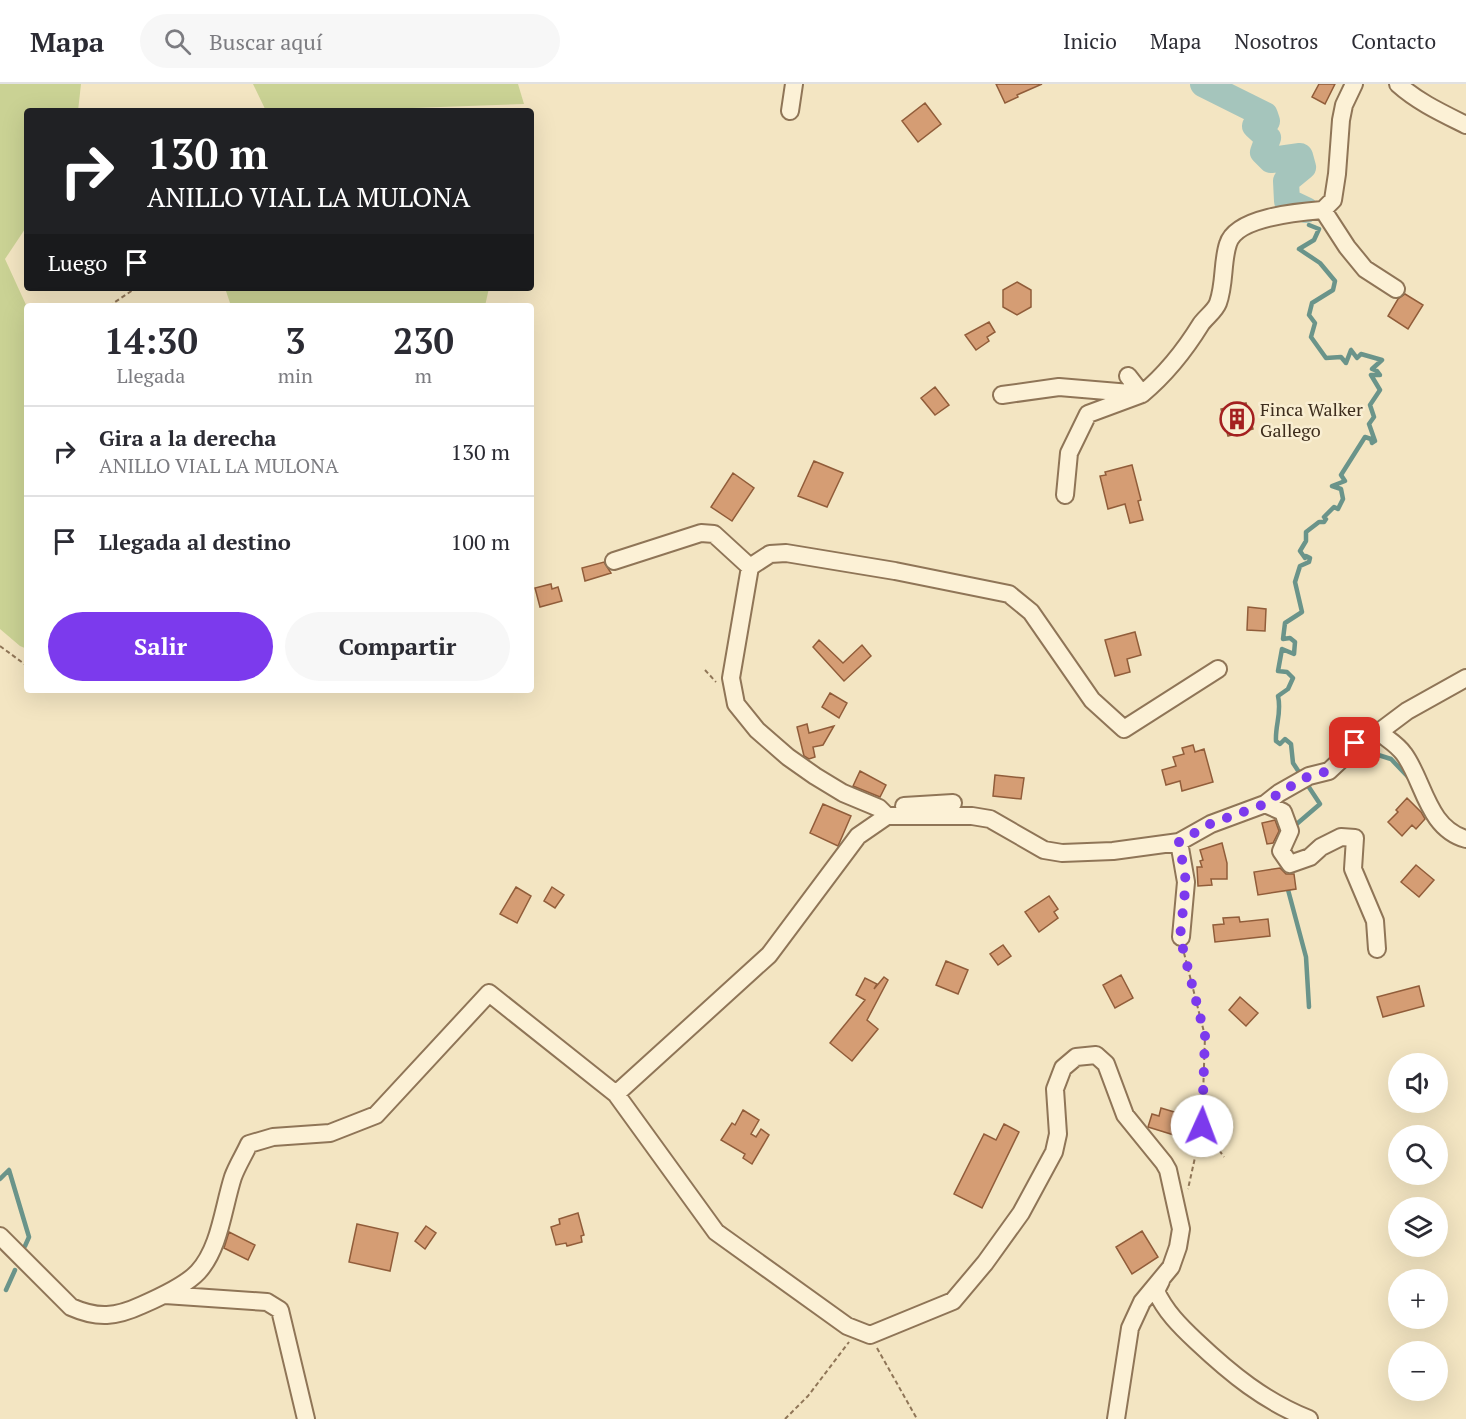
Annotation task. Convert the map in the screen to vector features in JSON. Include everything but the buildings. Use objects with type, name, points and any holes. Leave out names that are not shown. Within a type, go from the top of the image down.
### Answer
[{"type":"street","points":[[790,111],[794,84]]},
{"type":"street","points":[[1065,495],[1069,453],[1088,414],[1142,394],[1160,379],[1218,304],[1228,243],[1234,233],[1241,227],[1292,212],[1323,210],[1333,200],[1341,120],[1344,105],[1354,84]]},
{"type":"street","points":[[1398,84],[1407,92],[1466,125]]},
{"type":"street","points":[[1323,210],[1347,247],[1365,269],[1396,289]]},
{"type":"street","points":[[1128,376],[1142,394]]},
{"type":"street","points":[[1002,395],[1059,387],[1142,394]]},
{"type":"street","points":[[614,561],[701,532],[714,534],[750,567]]},
{"type":"street","points":[[1218,669],[1124,729],[1092,700],[1031,612],[1009,594],[895,571],[786,553],[770,554],[750,567],[731,678],[736,704],[757,730],[788,757],[843,793],[883,812],[972,816],[990,819],[1044,849],[1062,853],[1113,851],[1179,842],[1210,824],[1265,804],[1309,776],[1329,771],[1351,749],[1407,711],[1466,678]]},
{"type":"street","points":[[1378,732],[1403,752],[1429,807],[1450,830],[1466,839]]},
{"type":"street","points":[[616,1094],[769,955],[858,836],[883,812],[953,803]]},
{"type":"street","points":[[1265,804],[1283,812],[1290,831],[1281,851],[1290,864],[1310,857],[1322,847],[1341,837],[1355,838],[1353,869],[1375,921],[1377,949]]},
{"type":"street","points":[[1179,842],[1186,882],[1180,937]]},
{"type":"street","points":[[0,1236],[71,1307],[86,1314],[104,1317],[131,1310],[165,1295],[198,1273],[214,1246],[234,1175],[249,1144],[273,1137],[330,1133],[376,1115],[489,993],[616,1094],[716,1232],[847,1326],[864,1333],[953,1300],[985,1263],[1021,1213],[1054,1152],[1058,1134],[1055,1089],[1063,1068],[1068,1062],[1082,1055],[1096,1055],[1106,1064],[1125,1115],[1168,1170],[1181,1229],[1171,1267],[1142,1302],[1130,1328],[1116,1419]]},
{"type":"street","points":[[1163,1278],[1156,1291],[1160,1301],[1175,1322],[1228,1372],[1286,1410],[1309,1419]]},
{"type":"street","points":[[165,1295],[267,1302],[280,1310],[306,1419]]},
{"type":"path","points":[[114,303],[132,291]]},
{"type":"path","points":[[0,646],[24,664]]},
{"type":"path","points":[[1180,937],[1205,1036],[1202,1126],[1188,1189]]},
{"type":"path","points":[[1202,1126],[1224,1157]]},
{"type":"path","points":[[785,1419],[864,1333],[917,1419]]},
{"type":"green space","points":[[0,84],[81,84],[78,108],[24,108],[24,230],[5,259],[25,303],[24,648],[0,629]]},
{"type":"green space","points":[[253,84],[518,84],[524,104],[413,108],[265,108]]},
{"type":"green space","points":[[226,291],[488,291],[486,303],[230,303]]},
{"type":"waterway","points":[[1203,84],[1265,115],[1267,121],[1255,126],[1268,138],[1263,152],[1271,160],[1300,156],[1303,167],[1286,181],[1287,201],[1306,210]]},
{"type":"waterway","points":[[1292,828],[1320,804],[1293,763],[1291,744],[1285,739],[1280,744],[1276,741],[1278,696],[1288,689],[1293,678],[1287,672],[1278,671],[1282,649],[1294,654],[1295,642],[1290,638],[1283,639],[1285,623],[1302,612],[1295,582],[1300,566],[1309,562],[1310,558],[1306,556],[1305,558],[1300,551],[1306,541],[1306,532],[1319,522],[1324,522],[1326,519],[1324,517],[1334,507],[1338,509],[1343,499],[1341,489],[1332,486],[1345,481],[1341,475],[1365,437],[1371,439],[1372,443],[1375,441],[1369,424],[1374,417],[1370,405],[1380,390],[1371,375],[1380,375],[1372,369],[1382,360],[1361,354],[1357,358],[1351,350],[1346,363],[1341,357],[1326,358],[1311,337],[1315,323],[1309,315],[1312,303],[1333,290],[1335,281],[1320,263],[1299,249],[1314,240],[1319,229],[1309,225]]},
{"type":"waterway","points":[[1356,748],[1391,759],[1412,781]]},
{"type":"waterway","points":[[1287,886],[1306,957],[1309,1007]]},
{"type":"waterway","points":[[0,1179],[9,1170],[29,1237],[25,1246]]},
{"type":"waterway","points":[[6,1290],[15,1270]]},
{"type":"place","name":"Finca Walker Gallego","points":[[1237,419]]},
{"type":"route","points":[[1202,1126],[1205,1036],[1180,937],[1186,882],[1179,842],[1210,824],[1265,804],[1309,776],[1329,771],[1355,743]]}]
